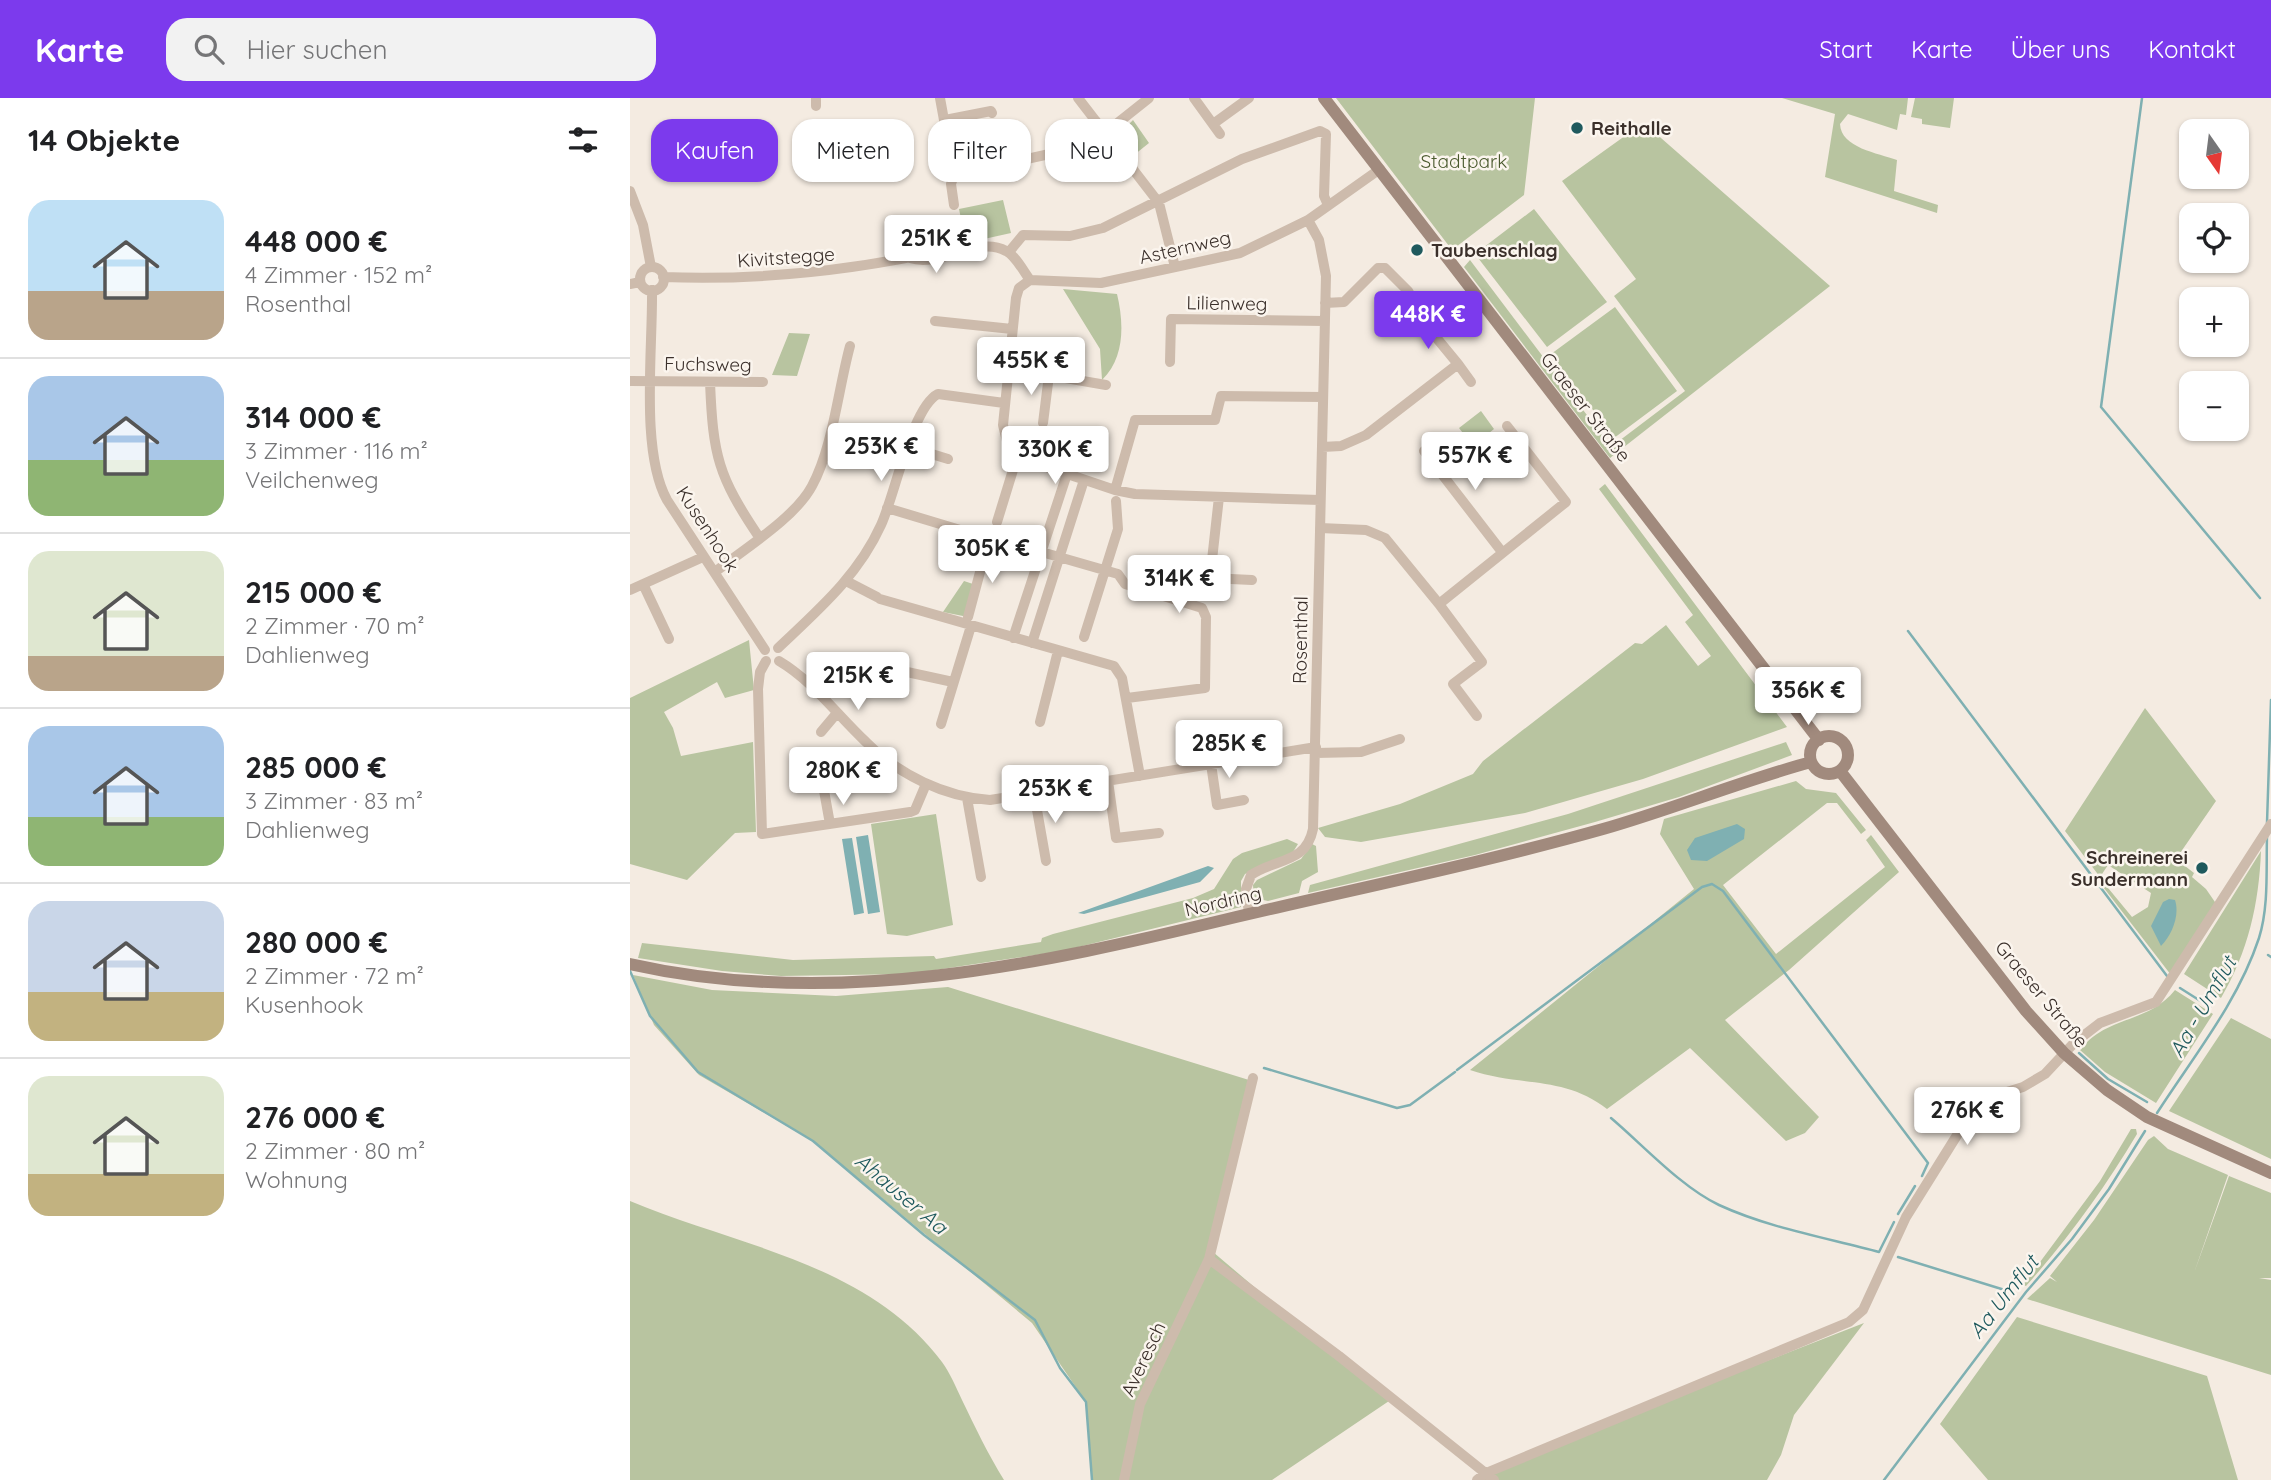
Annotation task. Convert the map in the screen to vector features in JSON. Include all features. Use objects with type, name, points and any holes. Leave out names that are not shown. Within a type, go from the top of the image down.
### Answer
[{"type":"main road","name":"Graeser Straße","points":[[1324,98],[1819,740]]},
{"type":"main road","points":[[1830,736],[1845,745],[1847,761],[1840,771],[1823,774],[1811,761],[1811,749],[1819,740],[1830,736]]},
{"type":"main road","name":"Nordring","points":[[636,965],[777,983],[843,984],[927,979],[1084,953],[1434,873],[1606,828],[1811,761]]},
{"type":"main road","name":"Graeser Straße","points":[[1840,771],[2026,1011],[2064,1053],[2107,1090],[2147,1117],[2271,1173]]},
{"type":"street","points":[[940,98],[945,119]]},
{"type":"street","points":[[1077,98],[1094,119]]},
{"type":"street","points":[[1123,119],[1149,98]]},
{"type":"street","points":[[1194,98],[1220,134]]},
{"type":"street","points":[[1213,124],[1249,98]]},
{"type":"street","points":[[950,119],[991,111],[992,113]]},
{"type":"street","points":[[1320,500],[1115,496],[1084,480],[1017,457],[1009,449],[1004,437],[1004,403],[1019,288],[1030,280],[1009,252],[1023,235],[1082,234],[1103,228],[1159,203],[1242,159],[1324,131],[1324,196],[1328,205]]},
{"type":"street","name":"Asternweg","points":[[1030,280],[1101,283],[1240,253],[1308,220],[1380,169]]},
{"type":"street","points":[[1138,176],[1159,203],[1175,267]]},
{"type":"street","points":[[952,182],[954,205]]},
{"type":"street","points":[[630,191],[643,225],[651,267]]},
{"type":"street","name":"Rosenthal","points":[[1249,914],[1246,889],[1251,875],[1299,856],[1311,839],[1316,750],[1325,303],[1322,251],[1308,220]]},
{"type":"street","name":"Kivitstegge","points":[[663,277],[718,279],[806,275],[954,248],[963,253],[995,247],[1009,252]]},
{"type":"street","points":[[651,267],[659,270],[663,277],[661,285],[652,290],[635,283],[643,271],[651,267]]},
{"type":"street","points":[[1325,303],[1344,302],[1378,268],[1385,268],[1408,291],[1430,330],[1471,382]]},
{"type":"street","name":"Kusenhook","points":[[652,290],[651,380],[656,474],[667,500],[766,655]]},
{"type":"street","name":"Lilienweg","points":[[1170,362],[1171,319],[1324,321]]},
{"type":"street","points":[[935,321],[1012,329]]},
{"type":"street","points":[[715,572],[791,511],[811,488],[820,467],[850,346]]},
{"type":"street","points":[[1322,447],[1341,446],[1366,435],[1458,365]]},
{"type":"street","points":[[1007,368],[1106,384]]},
{"type":"street","points":[[1043,423],[1049,375]]},
{"type":"street","name":"Fuchsweg","points":[[630,381],[763,382]]},
{"type":"street","points":[[710,382],[715,451],[721,474],[759,537]]},
{"type":"street","points":[[778,648],[848,582],[882,525],[922,407],[938,394],[1004,403]]},
{"type":"street","points":[[1084,637],[1118,529],[1115,496],[1135,420],[1215,420],[1221,396],[1323,397]]},
{"type":"street","points":[[1438,604],[1566,502],[1507,426]]},
{"type":"street","points":[[909,447],[948,460]]},
{"type":"street","points":[[1424,450],[1502,552]]},
{"type":"street","points":[[997,522],[1017,457]]},
{"type":"street","points":[[1013,638],[1067,474]]},
{"type":"street","points":[[1032,643],[1084,480]]},
{"type":"street","points":[[1219,497],[1210,579],[1252,580]]},
{"type":"street","points":[[887,508],[980,536],[987,546],[941,724]]},
{"type":"street","points":[[1320,528],[1376,532],[1385,538],[1482,662],[1453,684],[1477,716]]},
{"type":"street","points":[[987,546],[1000,540],[1118,574],[1125,584],[1202,608],[1206,617],[1205,688],[1126,698]]},
{"type":"street","points":[[630,590],[702,557]]},
{"type":"street","points":[[848,582],[878,598],[969,621],[1013,638],[1114,666],[1119,670],[1126,698],[1140,776]]},
{"type":"street","points":[[643,584],[670,639]]},
{"type":"street","points":[[766,655],[774,664],[782,655],[778,648],[771,646],[766,655],[760,672],[758,690],[762,834],[910,812],[915,810],[926,784]]},
{"type":"street","points":[[1040,722],[1058,651]]},
{"type":"street","points":[[779,661],[798,672],[867,744],[926,784],[956,797],[990,800],[1316,750],[1362,752],[1400,739]]},
{"type":"street","points":[[884,667],[953,682]]},
{"type":"street","points":[[821,732],[838,713]]},
{"type":"street","points":[[1211,764],[1217,805],[1244,800]]},
{"type":"street","points":[[1108,781],[1116,838],[1159,832]]},
{"type":"street","points":[[823,785],[830,824]]},
{"type":"street","points":[[1034,793],[1045,861]]},
{"type":"street","points":[[967,798],[981,877]]},
{"type":"street","points":[[1476,1480],[1490,1477],[1849,1322],[1863,1310],[1906,1217],[1969,1116],[1994,1096],[2035,1082],[2100,1023],[2156,1002],[2176,976],[2271,824]]},
{"type":"street","points":[[1253,1078],[1209,1259],[1339,1356],[1490,1477]]},
{"type":"street","name":"Averesch","points":[[1124,1480],[1140,1404],[1209,1259]]},
{"type":"green space","name":"Stadtpark","points":[[1336,98],[1535,98],[1524,195],[1452,250]]},
{"type":"green space","points":[[1782,98],[1908,98],[1906,115],[1900,114],[1897,130],[1848,114],[1840,124],[1842,132],[1853,144],[1897,160],[1894,191],[1938,205],[1937,213],[1825,177],[1835,114]]},
{"type":"green space","points":[[1915,98],[1954,98],[1950,128],[1922,124],[1922,119],[1911,117]]},
{"type":"green space","points":[[1138,127],[1149,143],[1138,152]]},
{"type":"green space","points":[[1636,128],[1653,131],[1830,286],[1610,458],[1464,267],[1470,260],[1611,447],[1685,391],[1614,296],[1636,279],[1562,181]]},
{"type":"green space","points":[[1003,200],[1011,233],[966,243],[959,209]]},
{"type":"green space","points":[[1534,209],[1607,302],[1547,347],[1475,254]]},
{"type":"green space","points":[[1063,289],[1117,294],[1121,340],[1115,361],[1102,380],[1100,349]]},
{"type":"green space","points":[[1615,307],[1677,391],[1614,438],[1551,354]]},
{"type":"green space","points":[[789,333],[810,334],[797,376],[772,375]]},
{"type":"green space","points":[[1481,411],[1494,429],[1473,446],[1459,428]]},
{"type":"green space","points":[[1605,484],[1787,727],[1643,779],[1525,813],[1361,842],[1325,837],[1318,828],[1400,804],[1473,774],[1483,761],[1635,643],[1642,644],[1666,625],[1698,666],[1711,656],[1685,622],[1693,615],[1599,489]]},
{"type":"green space","points":[[964,581],[976,585],[968,617],[943,612]]},
{"type":"green space","points":[[749,640],[754,690],[725,698],[717,682],[664,712],[673,728],[681,756],[753,742],[756,832],[735,833],[687,880],[630,864],[630,698]]},
{"type":"green space","points":[[2145,708],[2216,801],[2176,859],[2194,873],[2192,877],[2206,889],[2217,905],[2171,975],[2097,879],[2099,877],[2132,917],[2148,907],[2151,893],[2108,865],[2100,877],[2065,831]]},
{"type":"green space","points":[[1786,742],[1792,755],[1679,797],[1475,855],[1308,893],[1310,885],[1568,814]]},
{"type":"green space","points":[[1796,781],[1806,789],[1836,793],[1866,830],[1861,834],[1837,803],[1827,803],[1723,885],[1776,954],[1885,867],[1866,840],[1871,835],[1899,872],[1789,970],[1725,1020],[1819,1117],[1805,1133],[1786,1141],[1690,1048],[1607,1109],[1591,1098],[1558,1086],[1470,1070],[1694,889],[1660,834],[1664,819]]},
{"type":"green space","points":[[936,814],[953,925],[907,936],[887,934],[871,824]]},
{"type":"green space","points":[[1287,839],[1298,844],[1293,852],[1245,874],[1241,881],[1241,907],[1062,951],[909,974],[781,976],[722,971],[638,958],[642,943],[793,960],[934,956],[936,959],[1041,942],[1042,938],[1053,934],[1193,898],[1214,889],[1233,859],[1242,853]]},
{"type":"green space","points":[[1312,844],[1316,846],[1318,872],[1302,881],[1299,893],[1268,901],[1254,898],[1253,885],[1257,880],[1301,859]]},
{"type":"green space","points":[[2261,851],[2255,909],[2245,945],[2221,998],[2184,974]]},
{"type":"green space","points":[[633,975],[712,990],[836,996],[948,987],[1249,1080],[1213,1252],[1389,1401],[1272,1480],[1092,1480],[1086,1402],[1032,1323],[813,1141],[699,1075],[654,1025]]},
{"type":"green space","points":[[2175,990],[2213,1014],[2156,1103],[2105,1072],[2080,1050],[2102,1031],[2153,1009]]},
{"type":"green space","points":[[2231,1018],[2271,1039],[2271,1159],[2169,1111]]},
{"type":"green space","points":[[2131,1129],[2136,1129],[2137,1134],[2098,1194],[2071,1232],[2026,1286],[2023,1285],[2100,1181]]},
{"type":"green space","points":[[2154,1136],[2168,1149],[2228,1175],[2194,1273],[2229,1176],[2271,1193],[2271,1278],[2259,1278],[2271,1280],[2271,1375],[2027,1299],[2050,1278],[2057,1282],[2050,1276],[2094,1220],[2148,1140]]},
{"type":"green space","points":[[630,1201],[798,1261],[839,1279],[877,1301],[912,1329],[942,1362],[1004,1480],[630,1480]]},
{"type":"green space","points":[[2017,1317],[2207,1376],[2238,1480],[1988,1480],[1940,1424]]},
{"type":"green space","points":[[1864,1323],[1794,1415],[1781,1455],[1767,1480],[1475,1480],[1488,1470]]},
{"type":"water","points":[[1737,824],[1745,829],[1744,839],[1707,861],[1691,860],[1687,850],[1695,838]]},
{"type":"water","points":[[868,835],[880,912],[868,914],[856,837]]},
{"type":"water","points":[[852,838],[864,913],[854,915],[842,839]]},
{"type":"water","points":[[1208,866],[1214,868],[1200,882],[1084,914],[1078,913]]},
{"type":"water","points":[[2175,900],[2176,918],[2172,931],[2161,946],[2151,926],[2163,902]]},
{"type":"waterway","points":[[2142,98],[2101,407],[2260,598]]},
{"type":"waterway","points":[[1908,631],[2167,976]]},
{"type":"waterway","name":"Aa - Umflut","points":[[2267,823],[2271,700]]},
{"type":"waterway","name":"Aa - Umflut","points":[[2157,1113],[2214,1029],[2250,962],[2264,913],[2267,836]]},
{"type":"waterway","points":[[1457,1070],[1702,887],[1712,884],[1723,891],[1928,1163],[1922,1176]]},
{"type":"waterway","name":"Ahauser Aa","points":[[630,971],[650,1016],[698,1072],[813,1141],[924,1235],[1035,1320],[1060,1368],[1086,1402],[1092,1480]]},
{"type":"waterway","points":[[2180,988],[2210,1007]]},
{"type":"waterway","points":[[2079,1053],[2108,1079],[2147,1102]]},
{"type":"waterway","points":[[1264,1068],[1397,1108],[1410,1105],[1455,1072]]},
{"type":"waterway","points":[[1611,1118],[1691,1188],[1738,1213],[1879,1252],[1894,1222]]},
{"type":"waterway","name":"Aa Umflut","points":[[1884,1480],[2026,1292],[2072,1239],[2109,1189],[2145,1131]]},
{"type":"waterway","points":[[1898,1214],[1915,1186]]},
{"type":"waterway","points":[[1898,1257],[2008,1291]]},
{"type":"place","name":"Reithalle","points":[[1577,128]]},
{"type":"place","name":"Taubenschlag","points":[[1417,250]]},
{"type":"place","name":"Schreinerei Sundermann","points":[[2202,868]]}]
